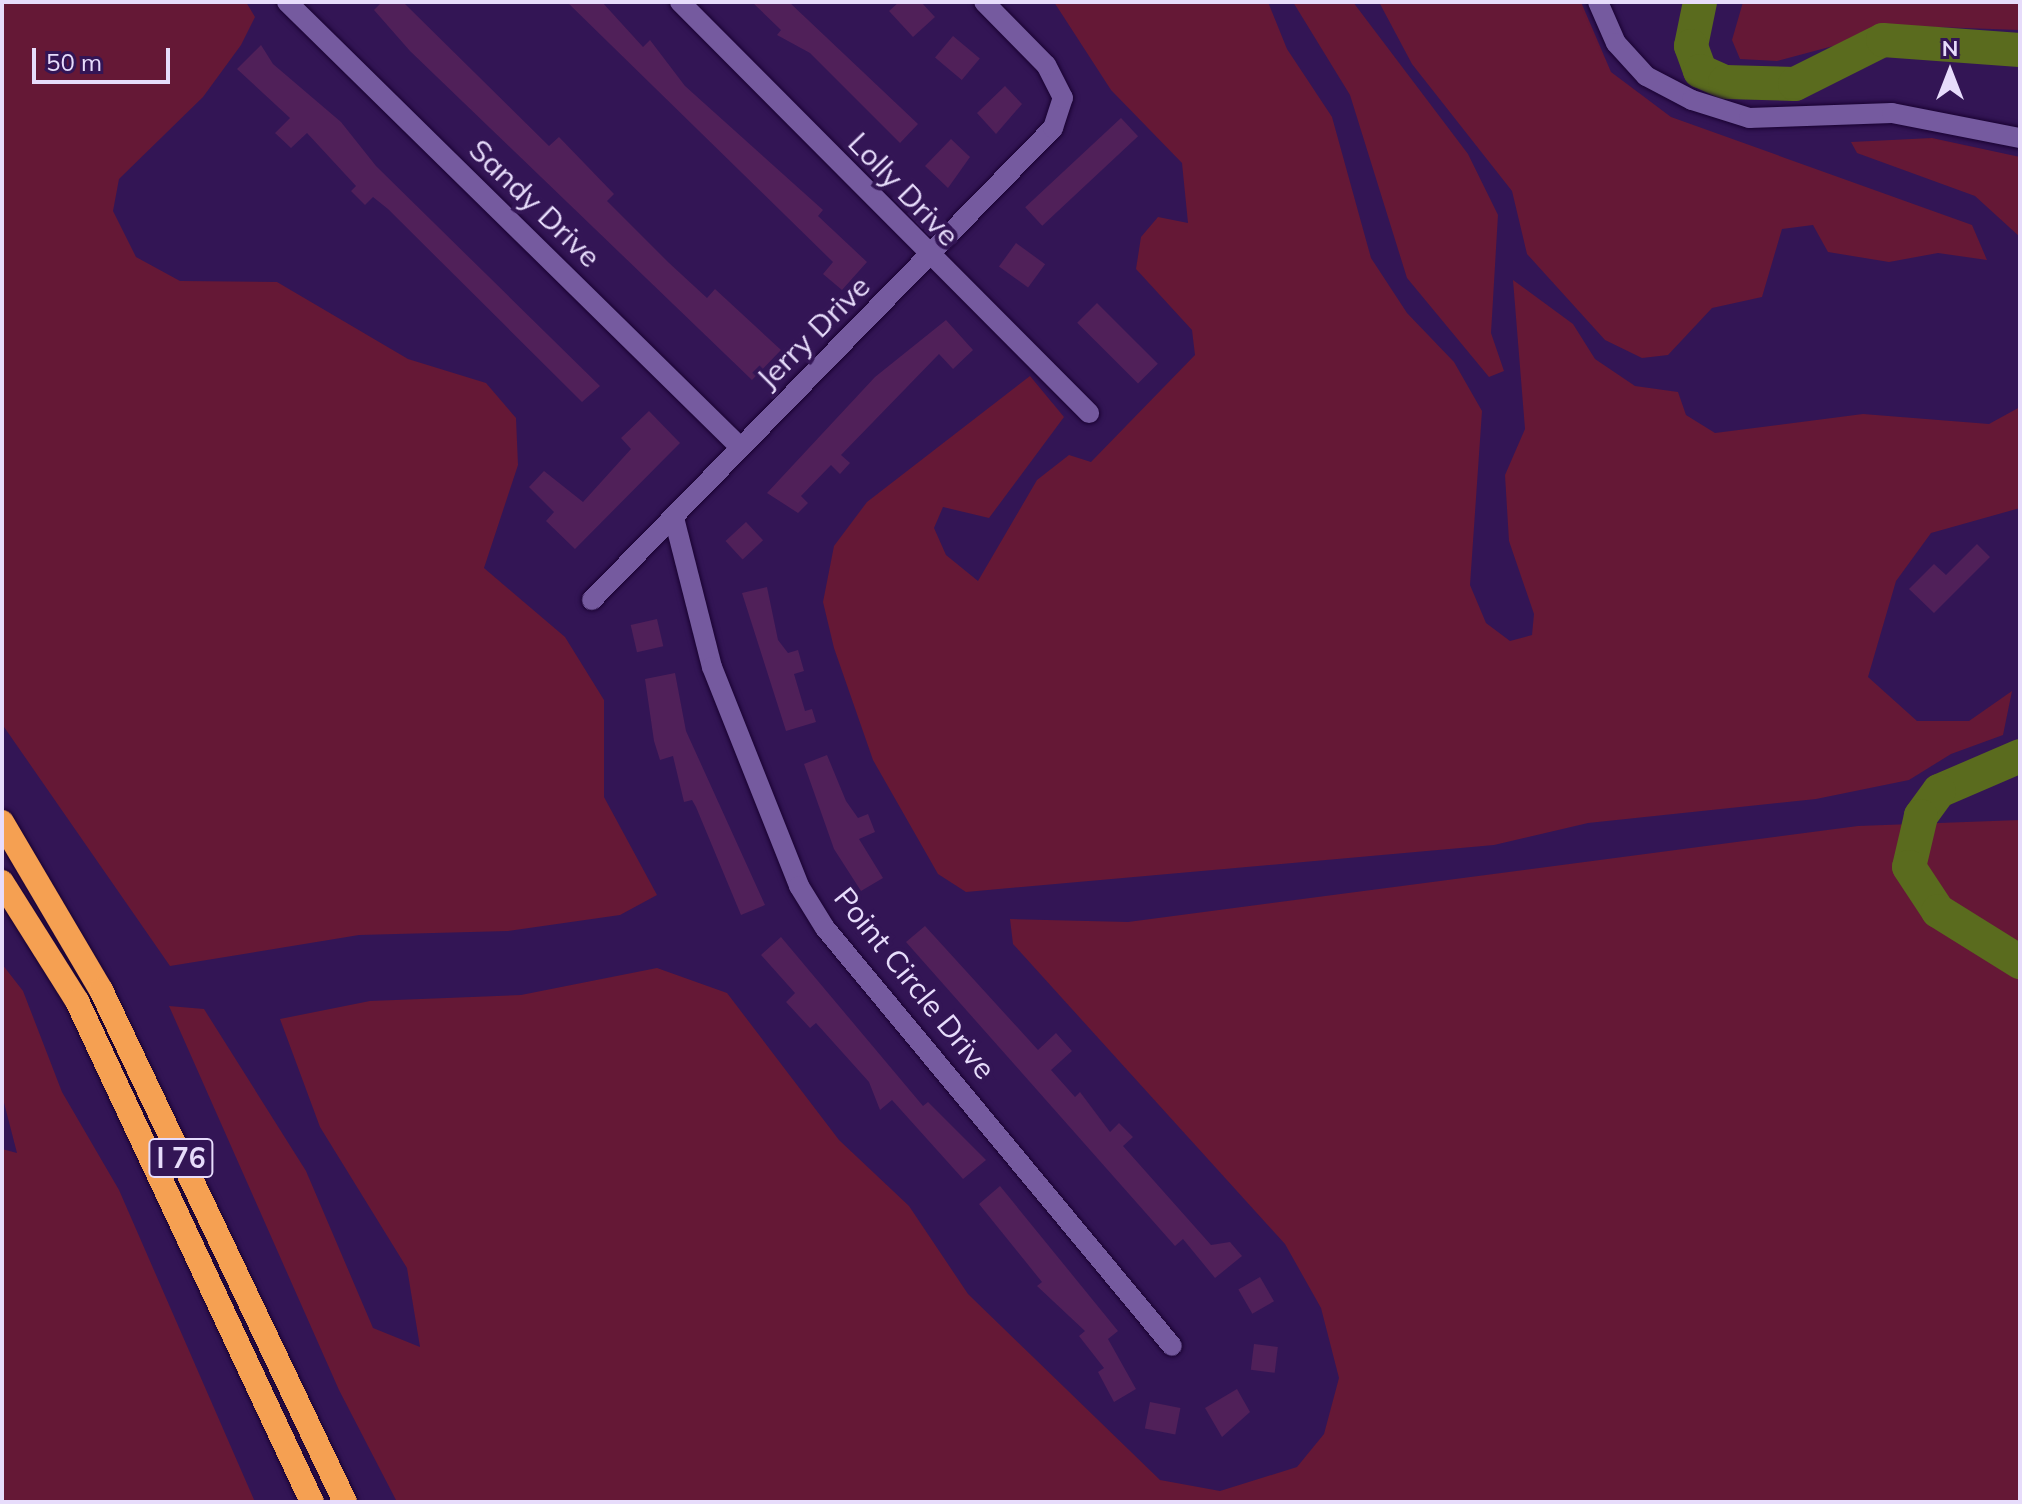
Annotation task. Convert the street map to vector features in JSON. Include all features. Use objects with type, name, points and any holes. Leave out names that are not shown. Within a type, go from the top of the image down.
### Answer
[{"type":"highway","name":"I 76","points":[[2,822],[101,990],[345,1502]]},
{"type":"highway","name":"I 76","points":[[2,882],[77,1001],[312,1502]]},
{"type":"street","name":"Sandy Drive","points":[[287,2],[740,447]]},
{"type":"street","name":"Lolly Drive","points":[[680,2],[929,257],[1089,413]]},
{"type":"street","name":"Jerry Drive","points":[[592,600],[1053,128],[1063,98],[1046,65],[984,2]]},
{"type":"street","points":[[1598,2],[1616,43],[1646,76],[1692,100],[1749,118],[1892,113],[2020,138]]},
{"type":"street","name":"Point Circle Drive","points":[[674,518],[721,694],[799,886],[825,928],[1172,1346]]},
{"type":"shaded area","points":[[2,2],[246,2],[255,17],[241,45],[203,97],[119,179],[113,211],[136,257],[180,281],[277,282],[408,359],[486,383],[516,418],[518,465],[484,568],[565,637],[604,700],[604,797],[657,895],[620,915],[508,931],[359,935],[170,966],[2,724]]},
{"type":"shaded area","points":[[1054,2],[1268,2],[1287,49],[1332,117],[1371,258],[1407,313],[1454,362],[1482,411],[1470,585],[1486,623],[1510,641],[1532,635],[1534,614],[1509,541],[1505,475],[1525,429],[1513,280],[1573,324],[1595,359],[1635,386],[1678,392],[1686,415],[1715,433],[1863,414],[1989,424],[2020,407],[2020,508],[1931,533],[1896,581],[1868,677],[1917,721],[1969,721],[2012,691],[2003,735],[1951,754],[1909,780],[1816,799],[1588,823],[1494,845],[966,892],[938,874],[873,760],[834,648],[823,602],[834,546],[867,502],[1030,376],[1064,417],[989,518],[943,507],[934,528],[946,555],[978,581],[1037,480],[1069,455],[1091,462],[1195,355],[1192,330],[1136,269],[1141,237],[1158,217],[1188,223],[1182,163],[1111,90]]},
{"type":"shaded area","points":[[1293,2],[1353,2],[1468,154],[1498,215],[1491,333],[1504,371],[1489,377],[1407,278],[1350,95]]},
{"type":"shaded area","points":[[1379,2],[1581,2],[1611,72],[1671,117],[1972,225],[1987,260],[1938,253],[1889,262],[1828,252],[1813,225],[1782,229],[1762,297],[1712,308],[1668,355],[1642,358],[1605,340],[1527,254],[1512,191],[1412,64]]},
{"type":"shaded area","points":[[1743,2],[2020,2],[2020,30],[1908,26],[1777,61],[1740,59],[1732,40]]},
{"type":"shaded area","points":[[1932,138],[2020,157],[2020,237],[1975,196],[1857,153],[1851,142]]},
{"type":"shaded area","points":[[2020,820],[2020,1502],[397,1502],[339,1390],[169,1006],[204,1009],[306,1171],[373,1328],[420,1347],[407,1268],[320,1127],[280,1019],[370,1001],[521,995],[657,968],[727,993],[839,1140],[909,1206],[968,1294],[1160,1480],[1220,1491],[1297,1467],[1324,1434],[1339,1378],[1321,1308],[1285,1244],[1013,944],[1010,919],[1128,922],[1858,826]]},
{"type":"shaded area","points":[[2,964],[23,991],[62,1092],[119,1190],[255,1502],[2,1502],[2,1149],[17,1153],[2,1095]]},
{"type":"building","points":[[382,2],[403,2],[549,146],[559,137],[614,194],[607,201],[668,262],[707,298],[715,289],[781,350],[752,380],[410,51],[374,10]]},
{"type":"building","points":[[567,2],[602,2],[643,47],[650,40],[685,86],[823,210],[818,216],[867,262],[842,290],[823,274],[833,262]]},
{"type":"building","points":[[752,2],[789,2],[918,124],[900,143],[810,53],[777,35],[781,30]]},
{"type":"building","points":[[899,2],[921,2],[935,17],[913,37],[889,11]]},
{"type":"building","points":[[953,36],[980,58],[962,80],[935,57]]},
{"type":"building","points":[[261,45],[273,64],[341,122],[376,166],[600,386],[582,402],[388,209],[373,197],[365,205],[351,191],[356,186],[307,133],[291,148],[275,133],[290,118],[237,69]]},
{"type":"building","points":[[1005,86],[1022,104],[996,134],[977,113]]},
{"type":"building","points":[[1121,118],[1138,136],[1042,226],[1025,207]]},
{"type":"building","points":[[951,139],[970,157],[948,188],[925,166]]},
{"type":"building","points":[[1016,243],[1045,264],[1028,288],[999,266]]},
{"type":"building","points":[[1097,303],[1158,364],[1138,384],[1077,323]]},
{"type":"building","points":[[946,320],[973,350],[953,369],[939,354],[841,455],[850,463],[840,474],[831,465],[801,496],[808,503],[798,513],[767,493],[875,377]]},
{"type":"building","points":[[649,411],[680,443],[575,549],[546,521],[554,512],[529,487],[544,471],[583,502],[631,449],[621,438]]},
{"type":"building","points":[[746,522],[763,540],[743,559],[726,541]]},
{"type":"building","points":[[1977,544],[1990,557],[1934,613],[1909,589],[1934,564],[1946,575]]},
{"type":"building","points":[[767,587],[778,640],[788,653],[798,650],[804,671],[794,674],[805,711],[812,709],[816,722],[786,731],[742,593]]},
{"type":"building","points":[[657,619],[663,646],[637,652],[631,625]]},
{"type":"building","points":[[675,673],[686,731],[765,905],[741,915],[696,807],[692,800],[684,802],[673,756],[660,760],[654,741],[645,679]]},
{"type":"building","points":[[827,755],[846,801],[858,818],[868,814],[875,832],[859,839],[883,878],[861,891],[834,849],[804,764]]},
{"type":"building","points":[[925,926],[1038,1050],[1056,1033],[1072,1051],[1051,1070],[1075,1097],[1080,1092],[1110,1132],[1119,1123],[1133,1137],[1123,1146],[1211,1245],[1230,1242],[1242,1256],[1215,1278],[1183,1239],[1175,1246],[906,942]]},
{"type":"building","points":[[781,937],[923,1106],[928,1102],[986,1160],[963,1179],[892,1100],[880,1110],[869,1082],[816,1023],[810,1028],[786,1002],[795,993],[761,955]]},
{"type":"building","points":[[1000,1186],[1118,1331],[1108,1339],[1136,1389],[1114,1402],[1098,1372],[1104,1368],[1079,1336],[1085,1331],[1037,1286],[1042,1282],[979,1204]]},
{"type":"building","points":[[1260,1277],[1274,1301],[1252,1314],[1238,1290]]},
{"type":"building","points":[[1254,1344],[1278,1347],[1275,1373],[1251,1370]]},
{"type":"building","points":[[1237,1389],[1250,1412],[1222,1437],[1205,1408]]},
{"type":"building","points":[[1150,1402],[1180,1408],[1175,1434],[1145,1429]]},
{"type":"waterway","points":[[1700,2],[1691,46],[1700,71],[1725,82],[1795,84],[1883,40],[2020,50]]},
{"type":"waterway","points":[[2020,756],[1939,791],[1921,816],[1909,867],[1938,911],[2020,962]]}]
